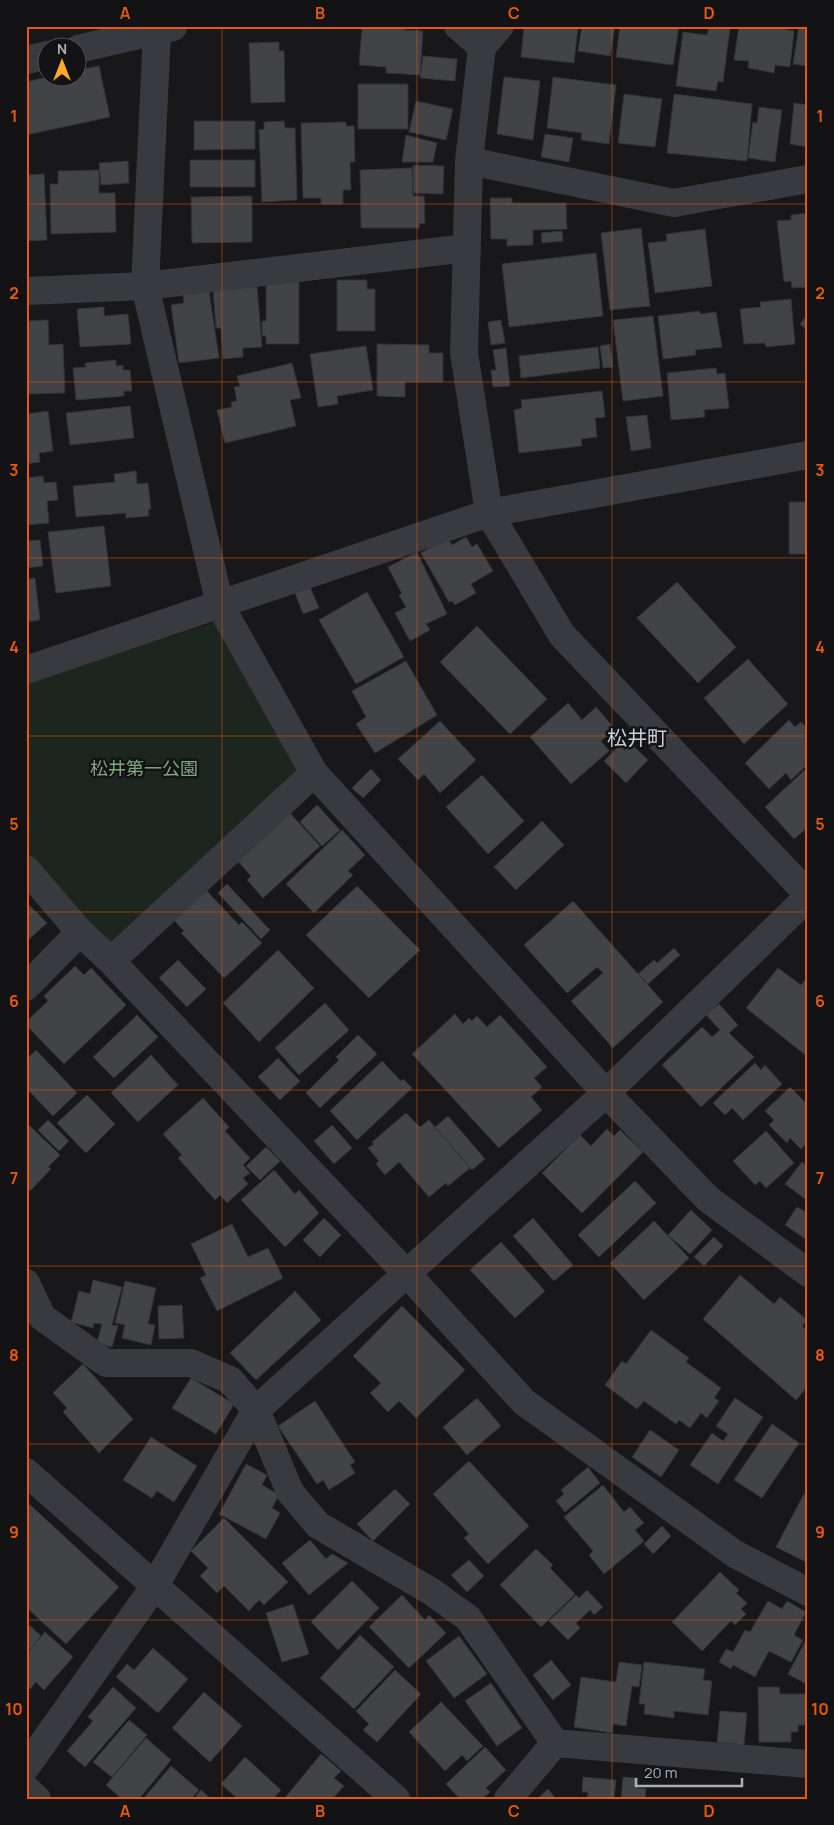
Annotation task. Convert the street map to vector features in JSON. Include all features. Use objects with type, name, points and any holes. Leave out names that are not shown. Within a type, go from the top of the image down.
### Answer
[{"type":"street","points":[[458,26],[482,47]]},
{"type":"street","points":[[26,1766],[154,1587],[256,1410],[606,1092],[808,895],[562,635],[489,512],[464,353],[469,161],[482,47],[500,26]]},
{"type":"street","points":[[88,47],[166,29],[145,286],[220,605],[314,772],[606,1092],[708,1199],[808,1273]]},
{"type":"street","points":[[469,161],[674,203],[808,179]]},
{"type":"street","points":[[26,291],[145,286],[467,248]]},
{"type":"street","points":[[26,670],[489,512],[808,455]]},
{"type":"street","points":[[111,961],[314,772]]},
{"type":"street","points":[[26,869],[80,932],[111,961],[407,1274],[524,1402],[736,1554],[808,1592]]},
{"type":"street","points":[[26,987],[80,932]]},
{"type":"street","points":[[26,1284],[42,1317],[106,1363],[192,1363],[230,1380],[256,1410],[290,1492],[318,1526],[432,1592],[468,1618],[555,1743]]},
{"type":"street","points":[[26,1472],[396,1799]]},
{"type":"street","points":[[555,1743],[808,1764]]},
{"type":"street","points":[[508,1799],[555,1743]]},
{"type":"street","points":[[26,1790],[37,1799]]},
{"type":"green space","name":"松井第一公園","points":[[215,622],[306,780],[111,961],[85,924],[26,855],[26,683]]},
{"type":"building","points":[[362,26],[405,26],[405,30],[423,31],[420,75],[386,73],[386,67],[359,65]]},
{"type":"building","points":[[524,26],[578,26],[574,63],[521,57]]},
{"type":"building","points":[[582,26],[615,26],[610,56],[578,51]]},
{"type":"building","points":[[620,26],[679,26],[673,65],[616,57]]},
{"type":"building","points":[[709,26],[730,28],[723,82],[718,81],[716,91],[676,86],[683,32],[707,35]]},
{"type":"building","points":[[739,26],[769,26],[794,31],[790,67],[775,65],[774,73],[748,68],[749,61],[734,60]]},
{"type":"building","points":[[799,26],[808,26],[808,66],[793,64]]},
{"type":"building","points":[[279,42],[279,51],[284,51],[285,102],[251,103],[249,43]]},
{"type":"building","points":[[423,56],[457,59],[455,81],[420,78]]},
{"type":"building","points":[[99,66],[110,117],[26,135],[26,82],[38,79],[38,88],[88,88],[88,68]]},
{"type":"building","points":[[504,77],[540,81],[533,140],[497,134]]},
{"type":"building","points":[[553,77],[616,85],[609,144],[581,140],[582,133],[547,128]]},
{"type":"building","points":[[358,84],[408,84],[408,129],[358,129]]},
{"type":"building","points":[[624,94],[662,99],[655,147],[618,143]]},
{"type":"building","points":[[674,94],[752,104],[747,161],[667,153]]},
{"type":"building","points":[[416,101],[453,109],[446,140],[409,132]]},
{"type":"building","points":[[794,103],[808,105],[808,147],[790,144]]},
{"type":"building","points":[[759,107],[782,110],[775,162],[748,158],[753,122],[757,123]]},
{"type":"building","points":[[194,121],[255,121],[255,149],[194,150]]},
{"type":"building","points":[[284,121],[285,128],[295,128],[297,200],[262,202],[259,130],[264,129],[264,122]]},
{"type":"building","points":[[346,122],[346,126],[354,126],[355,162],[350,162],[351,190],[343,190],[343,204],[321,204],[321,198],[303,198],[301,123]]},
{"type":"building","points":[[545,134],[573,138],[569,162],[541,157]]},
{"type":"building","points":[[406,135],[437,143],[433,162],[402,162]]},
{"type":"building","points":[[190,160],[255,160],[255,187],[190,187]]},
{"type":"building","points":[[128,161],[129,183],[101,185],[99,163]]},
{"type":"building","points":[[413,165],[444,166],[443,194],[413,193]]},
{"type":"building","points":[[412,168],[413,196],[424,196],[425,223],[419,224],[419,228],[361,228],[360,170]]},
{"type":"building","points":[[99,170],[99,193],[115,193],[116,232],[51,234],[50,184],[58,184],[58,171]]},
{"type":"building","points":[[44,174],[47,240],[26,241],[26,175]]},
{"type":"building","points":[[252,196],[252,242],[192,243],[191,197]]},
{"type":"building","points":[[490,198],[512,198],[512,203],[566,203],[567,229],[533,230],[533,245],[507,246],[507,239],[491,239]]},
{"type":"building","points":[[808,213],[808,287],[792,288],[791,281],[784,282],[777,221],[791,220],[791,215]]},
{"type":"building","points":[[641,228],[650,306],[610,310],[601,233]]},
{"type":"building","points":[[705,229],[712,286],[655,293],[648,243],[667,241],[666,234]]},
{"type":"building","points":[[562,231],[563,241],[542,243],[541,233]]},
{"type":"building","points":[[596,253],[603,316],[509,327],[502,264]]},
{"type":"building","points":[[266,277],[299,277],[299,344],[266,344],[266,336],[262,336],[262,321],[266,321]]},
{"type":"building","points":[[337,280],[367,280],[367,289],[375,289],[375,331],[337,331]]},
{"type":"building","points":[[257,286],[262,347],[243,348],[243,357],[223,359],[221,328],[216,328],[213,289]]},
{"type":"building","points":[[209,291],[219,358],[179,363],[171,305],[184,303],[183,295]]},
{"type":"building","points":[[791,299],[795,344],[766,347],[765,343],[744,344],[740,309],[761,307],[760,302]]},
{"type":"building","points":[[104,307],[104,316],[128,314],[131,344],[80,347],[77,309]]},
{"type":"building","points":[[700,311],[700,314],[716,312],[722,347],[695,350],[696,355],[663,359],[658,316]]},
{"type":"building","points":[[808,314],[808,331],[800,324]]},
{"type":"building","points":[[653,316],[663,396],[623,401],[613,320]]},
{"type":"building","points":[[48,320],[49,345],[63,344],[65,393],[28,394],[26,321]]},
{"type":"building","points":[[501,320],[505,343],[491,345],[488,322]]},
{"type":"building","points":[[377,344],[429,345],[429,353],[443,353],[443,382],[405,382],[405,397],[377,396]]},
{"type":"building","points":[[610,344],[613,367],[603,368],[600,346]]},
{"type":"building","points":[[366,346],[373,390],[337,396],[338,404],[318,407],[310,354]]},
{"type":"building","points":[[598,347],[600,368],[521,378],[519,356]]},
{"type":"building","points":[[506,348],[510,386],[493,387],[491,370],[496,370],[493,350]]},
{"type":"building","points":[[116,360],[116,366],[123,365],[123,370],[130,370],[132,391],[124,391],[124,396],[76,400],[73,368],[86,367],[85,363]]},
{"type":"building","points":[[292,363],[301,398],[290,400],[296,426],[225,443],[217,410],[232,407],[231,402],[237,401],[234,387],[240,386],[237,376]]},
{"type":"building","points":[[716,368],[717,374],[725,373],[729,408],[704,410],[705,417],[671,420],[667,373]]},
{"type":"building","points":[[602,391],[605,417],[595,418],[597,437],[581,439],[582,446],[519,453],[514,410],[522,408],[521,400]]},
{"type":"building","points":[[130,406],[134,438],[70,445],[66,413]]},
{"type":"building","points":[[48,411],[53,451],[39,453],[40,462],[26,464],[26,414]]},
{"type":"building","points":[[647,415],[651,448],[631,451],[626,417]]},
{"type":"building","points":[[136,471],[137,484],[148,483],[151,509],[148,510],[149,516],[126,518],[126,513],[76,517],[73,486],[115,482],[114,474]]},
{"type":"building","points":[[43,476],[44,483],[56,482],[58,500],[47,501],[49,523],[26,525],[26,478]]},
{"type":"building","points":[[789,502],[808,502],[808,554],[789,554]]},
{"type":"building","points":[[104,526],[111,586],[56,593],[48,532]]},
{"type":"building","points":[[466,537],[472,547],[477,544],[493,571],[471,584],[476,593],[455,605],[452,601],[449,602],[421,553],[448,538],[452,545]]},
{"type":"building","points":[[40,540],[43,566],[26,568],[26,541]]},
{"type":"building","points":[[417,552],[447,614],[426,624],[430,630],[410,641],[395,613],[406,607],[399,595],[402,594],[388,567]]},
{"type":"building","points":[[35,578],[40,620],[26,622],[26,579]]},
{"type":"building","points":[[677,582],[736,647],[698,683],[637,618]]},
{"type":"building","points":[[310,587],[319,608],[303,614],[295,593]]},
{"type":"building","points":[[367,592],[404,657],[356,684],[319,620]]},
{"type":"building","points":[[477,626],[547,699],[510,734],[440,662]]},
{"type":"building","points":[[748,659],[788,704],[744,744],[704,698]]},
{"type":"building","points":[[406,661],[437,715],[375,753],[356,724],[366,717],[352,691]]},
{"type":"building","points":[[568,703],[582,720],[596,707],[615,729],[601,741],[609,751],[571,784],[530,737]]},
{"type":"building","points":[[789,720],[795,727],[801,722],[808,729],[808,764],[791,780],[786,773],[769,789],[745,763]]},
{"type":"building","points":[[440,721],[476,760],[440,793],[424,774],[418,780],[398,759]]},
{"type":"building","points":[[626,739],[648,760],[626,783],[604,761]]},
{"type":"building","points":[[808,767],[808,827],[794,839],[765,807]]},
{"type":"building","points":[[371,769],[381,780],[363,798],[352,788]]},
{"type":"building","points":[[482,775],[524,821],[488,854],[446,807]]},
{"type":"building","points":[[317,805],[340,830],[322,846],[300,822]]},
{"type":"building","points":[[288,811],[320,846],[263,898],[247,880],[251,876],[235,858]]},
{"type":"building","points":[[542,821],[564,845],[516,890],[494,867]]},
{"type":"building","points":[[342,830],[365,855],[348,871],[353,875],[314,913],[286,884]]},
{"type":"building","points":[[227,884],[270,930],[261,939],[218,893]]},
{"type":"building","points":[[357,886],[420,950],[369,998],[306,935]]},
{"type":"building","points":[[204,888],[239,925],[242,922],[262,943],[224,978],[181,933],[184,931],[172,918]]},
{"type":"building","points":[[573,901],[663,1002],[613,1048],[571,1001],[603,973],[597,967],[567,993],[524,945]]},
{"type":"building","points":[[26,902],[47,923],[26,942]]},
{"type":"building","points":[[674,948],[680,955],[648,984],[638,974],[654,960],[657,963]]},
{"type":"building","points":[[278,950],[314,988],[259,1042],[223,1003]]},
{"type":"building","points":[[178,960],[206,989],[187,1007],[159,978]]},
{"type":"building","points":[[75,966],[84,975],[91,968],[126,1005],[64,1064],[26,1025],[26,1022],[48,1001],[44,996]]},
{"type":"building","points":[[778,968],[801,985],[808,977],[808,1057],[746,1008]]},
{"type":"building","points":[[325,1003],[349,1030],[299,1075],[275,1048]]},
{"type":"building","points":[[719,1004],[738,1025],[729,1033],[754,1057],[701,1107],[662,1065],[702,1027],[712,1037],[720,1030],[706,1015]]},
{"type":"building","points":[[455,1014],[463,1024],[469,1018],[472,1021],[477,1016],[487,1027],[500,1015],[547,1067],[534,1078],[542,1087],[531,1097],[542,1110],[499,1148],[412,1054]]},
{"type":"building","points":[[137,1015],[158,1037],[114,1078],[93,1057]]},
{"type":"building","points":[[358,1035],[377,1054],[320,1108],[306,1093],[339,1060],[336,1057]]},
{"type":"building","points":[[36,1050],[77,1093],[53,1116],[26,1088],[26,1060]]},
{"type":"building","points":[[151,1055],[178,1085],[138,1122],[111,1093]]},
{"type":"building","points":[[278,1058],[300,1081],[280,1100],[258,1077]]},
{"type":"building","points":[[382,1061],[401,1081],[403,1079],[412,1088],[357,1140],[330,1111]]},
{"type":"building","points":[[755,1063],[761,1070],[765,1065],[782,1084],[743,1120],[732,1108],[725,1115],[713,1103]]},
{"type":"building","points":[[790,1087],[808,1105],[808,1142],[801,1149],[790,1138],[787,1143],[769,1125],[774,1120],[765,1111]]},
{"type":"building","points":[[87,1095],[115,1124],[86,1153],[57,1123]]},
{"type":"building","points":[[203,1098],[229,1127],[225,1131],[250,1158],[243,1165],[250,1173],[243,1178],[248,1184],[227,1203],[220,1195],[215,1200],[178,1158],[182,1155],[163,1134]]},
{"type":"building","points":[[406,1113],[420,1127],[429,1120],[470,1168],[448,1186],[446,1183],[429,1197],[399,1162],[385,1175],[376,1164],[379,1161],[368,1148],[374,1144],[372,1142]]},
{"type":"building","points":[[448,1116],[485,1159],[472,1170],[435,1127]]},
{"type":"building","points":[[48,1120],[69,1141],[59,1151],[38,1130]]},
{"type":"building","points":[[26,1122],[60,1155],[48,1167],[51,1169],[30,1191],[26,1187]]},
{"type":"building","points":[[332,1125],[352,1148],[334,1164],[314,1141]]},
{"type":"building","points":[[607,1129],[614,1136],[620,1130],[643,1152],[582,1213],[542,1173],[580,1135],[591,1146]]},
{"type":"building","points":[[766,1131],[794,1163],[766,1188],[760,1181],[755,1185],[733,1161]]},
{"type":"building","points":[[266,1147],[280,1161],[260,1180],[246,1166]]},
{"type":"building","points":[[802,1162],[806,1165],[808,1163],[808,1201],[785,1184]]},
{"type":"building","points":[[274,1170],[295,1194],[299,1190],[319,1213],[285,1247],[241,1200]]},
{"type":"building","points":[[635,1181],[656,1203],[599,1257],[578,1235]]},
{"type":"building","points":[[797,1207],[808,1213],[807,1240],[785,1225]]},
{"type":"building","points":[[691,1210],[712,1230],[690,1254],[668,1235]]},
{"type":"building","points":[[324,1218],[341,1235],[320,1257],[303,1240]]},
{"type":"building","points":[[533,1218],[573,1265],[554,1281],[513,1236]]},
{"type":"building","points":[[654,1221],[689,1258],[644,1300],[610,1263]]},
{"type":"building","points":[[232,1224],[248,1257],[268,1248],[283,1278],[217,1311],[200,1278],[206,1275],[191,1244]]},
{"type":"building","points":[[714,1237],[723,1246],[704,1266],[694,1257]]},
{"type":"building","points":[[501,1242],[545,1291],[515,1318],[470,1270]]},
{"type":"building","points":[[740,1275],[774,1304],[780,1297],[807,1320],[802,1326],[808,1331],[808,1386],[796,1400],[703,1319]]},
{"type":"building","points":[[93,1280],[122,1287],[112,1325],[118,1326],[112,1347],[97,1343],[102,1324],[94,1323],[93,1328],[71,1322],[79,1291],[90,1294]]},
{"type":"building","points":[[125,1281],[156,1288],[148,1324],[155,1325],[151,1345],[122,1338],[125,1325],[115,1323]]},
{"type":"building","points":[[295,1291],[321,1320],[256,1380],[230,1353]]},
{"type":"building","points":[[182,1305],[184,1338],[159,1339],[158,1306]]},
{"type":"building","points":[[402,1306],[465,1370],[416,1418],[399,1401],[388,1412],[370,1393],[381,1383],[353,1356]]},
{"type":"building","points":[[651,1330],[689,1358],[686,1362],[721,1388],[714,1398],[719,1401],[707,1418],[701,1413],[690,1428],[679,1420],[676,1424],[644,1401],[637,1409],[605,1385],[622,1361],[626,1364]]},
{"type":"building","points":[[83,1364],[133,1419],[99,1453],[63,1412],[67,1408],[53,1393]]},
{"type":"building","points":[[191,1378],[234,1404],[216,1434],[172,1408]]},
{"type":"building","points":[[477,1398],[501,1426],[467,1455],[443,1427]]},
{"type":"building","points":[[735,1398],[763,1417],[718,1484],[690,1465],[712,1433],[723,1441],[728,1434],[716,1426]]},
{"type":"building","points":[[315,1401],[355,1462],[350,1465],[355,1473],[329,1490],[323,1480],[317,1484],[278,1426]]},
{"type":"building","points":[[772,1424],[799,1443],[762,1498],[734,1480]]},
{"type":"building","points":[[650,1430],[679,1450],[661,1477],[632,1457]]},
{"type":"building","points":[[151,1437],[197,1466],[174,1502],[157,1491],[152,1498],[123,1480]]},
{"type":"building","points":[[469,1461],[529,1526],[488,1564],[464,1538],[469,1534],[433,1494]]},
{"type":"building","points":[[246,1464],[267,1475],[262,1485],[279,1495],[272,1508],[280,1513],[266,1539],[219,1514]]},
{"type":"building","points":[[588,1467],[600,1483],[565,1512],[556,1501],[564,1494],[561,1490]]},
{"type":"building","points":[[603,1485],[624,1512],[630,1507],[644,1523],[635,1530],[644,1541],[604,1574],[589,1555],[593,1551],[564,1517]]},
{"type":"building","points":[[395,1489],[410,1504],[373,1541],[357,1524]]},
{"type":"building","points":[[804,1494],[808,1496],[808,1563],[776,1547]]},
{"type":"building","points":[[26,1501],[119,1587],[66,1644],[26,1607]]},
{"type":"building","points":[[224,1518],[288,1582],[264,1605],[259,1600],[249,1611],[224,1586],[217,1593],[200,1576],[208,1568],[191,1551]]},
{"type":"building","points":[[662,1526],[671,1536],[653,1554],[644,1544]]},
{"type":"building","points":[[310,1540],[326,1559],[332,1554],[348,1563],[309,1595],[282,1563]]},
{"type":"building","points":[[536,1549],[553,1565],[550,1568],[575,1594],[541,1627],[500,1585]]},
{"type":"building","points":[[469,1560],[484,1576],[467,1592],[451,1575]]},
{"type":"building","points":[[720,1572],[739,1590],[736,1593],[747,1603],[741,1609],[746,1614],[735,1625],[731,1621],[702,1651],[672,1622]]},
{"type":"building","points":[[352,1581],[379,1608],[338,1650],[311,1622]]},
{"type":"building","points":[[587,1590],[603,1607],[594,1615],[590,1610],[576,1623],[580,1628],[568,1640],[549,1621],[576,1595],[579,1598]]},
{"type":"building","points":[[402,1595],[425,1620],[429,1615],[446,1633],[409,1668],[369,1627]]},
{"type":"building","points":[[768,1601],[782,1609],[787,1601],[806,1612],[794,1635],[803,1640],[791,1662],[769,1651],[755,1677],[733,1665],[731,1669],[719,1662],[726,1649],[733,1652],[745,1630],[750,1632]]},
{"type":"building","points":[[293,1604],[309,1654],[282,1662],[266,1613]]},
{"type":"building","points":[[26,1622],[41,1636],[26,1654]]},
{"type":"building","points":[[45,1632],[73,1657],[44,1690],[36,1682],[30,1689],[26,1686],[26,1654]]},
{"type":"building","points":[[360,1635],[394,1667],[354,1709],[320,1678]]},
{"type":"building","points":[[459,1636],[487,1674],[454,1698],[426,1661]]},
{"type":"building","points":[[806,1640],[808,1641],[808,1685],[788,1674]]},
{"type":"building","points":[[153,1648],[188,1679],[158,1713],[116,1677],[127,1664],[134,1670]]},
{"type":"building","points":[[551,1660],[571,1685],[553,1700],[533,1675]]},
{"type":"building","points":[[619,1662],[642,1665],[639,1687],[632,1686],[626,1726],[613,1724],[612,1733],[574,1727],[581,1677],[616,1682]]},
{"type":"building","points":[[644,1662],[705,1669],[703,1680],[712,1681],[708,1715],[674,1711],[674,1718],[644,1714],[645,1704],[639,1704]]},
{"type":"building","points":[[395,1670],[421,1694],[377,1742],[363,1730],[369,1724],[356,1711]]},
{"type":"building","points":[[491,1683],[522,1728],[497,1746],[465,1701]]},
{"type":"building","points":[[113,1687],[136,1708],[85,1767],[67,1751],[93,1721],[88,1717]]},
{"type":"building","points":[[758,1687],[779,1687],[780,1694],[807,1694],[808,1725],[798,1725],[798,1732],[791,1732],[791,1742],[759,1742]]},
{"type":"building","points":[[204,1692],[242,1726],[210,1762],[172,1728]]},
{"type":"building","points":[[441,1702],[483,1746],[467,1761],[462,1755],[445,1771],[409,1732]]},
{"type":"building","points":[[720,1711],[747,1713],[744,1745],[717,1742]]},
{"type":"building","points":[[129,1720],[147,1735],[112,1777],[93,1762]]},
{"type":"building","points":[[146,1738],[171,1760],[139,1799],[122,1799],[106,1785]]},
{"type":"building","points":[[485,1747],[506,1770],[486,1788],[490,1792],[482,1799],[460,1799],[446,1784]]},
{"type":"building","points":[[321,1754],[341,1771],[334,1778],[344,1786],[334,1797],[337,1799],[284,1799]]},
{"type":"building","points":[[245,1757],[281,1790],[273,1799],[238,1799],[221,1784]]},
{"type":"building","points":[[171,1766],[199,1790],[191,1799],[143,1799]]},
{"type":"building","points":[[583,1777],[616,1780],[614,1799],[587,1799],[588,1792],[582,1792]]},
{"type":"building","points":[[623,1777],[638,1778],[637,1788],[646,1789],[645,1799],[621,1799]]},
{"type":"building","points":[[548,1789],[556,1799],[537,1799]]},
{"type":"building","points":[[201,1790],[211,1799],[194,1799]]},
{"type":"district","name":"松井町","points":[[637,738]]}]
